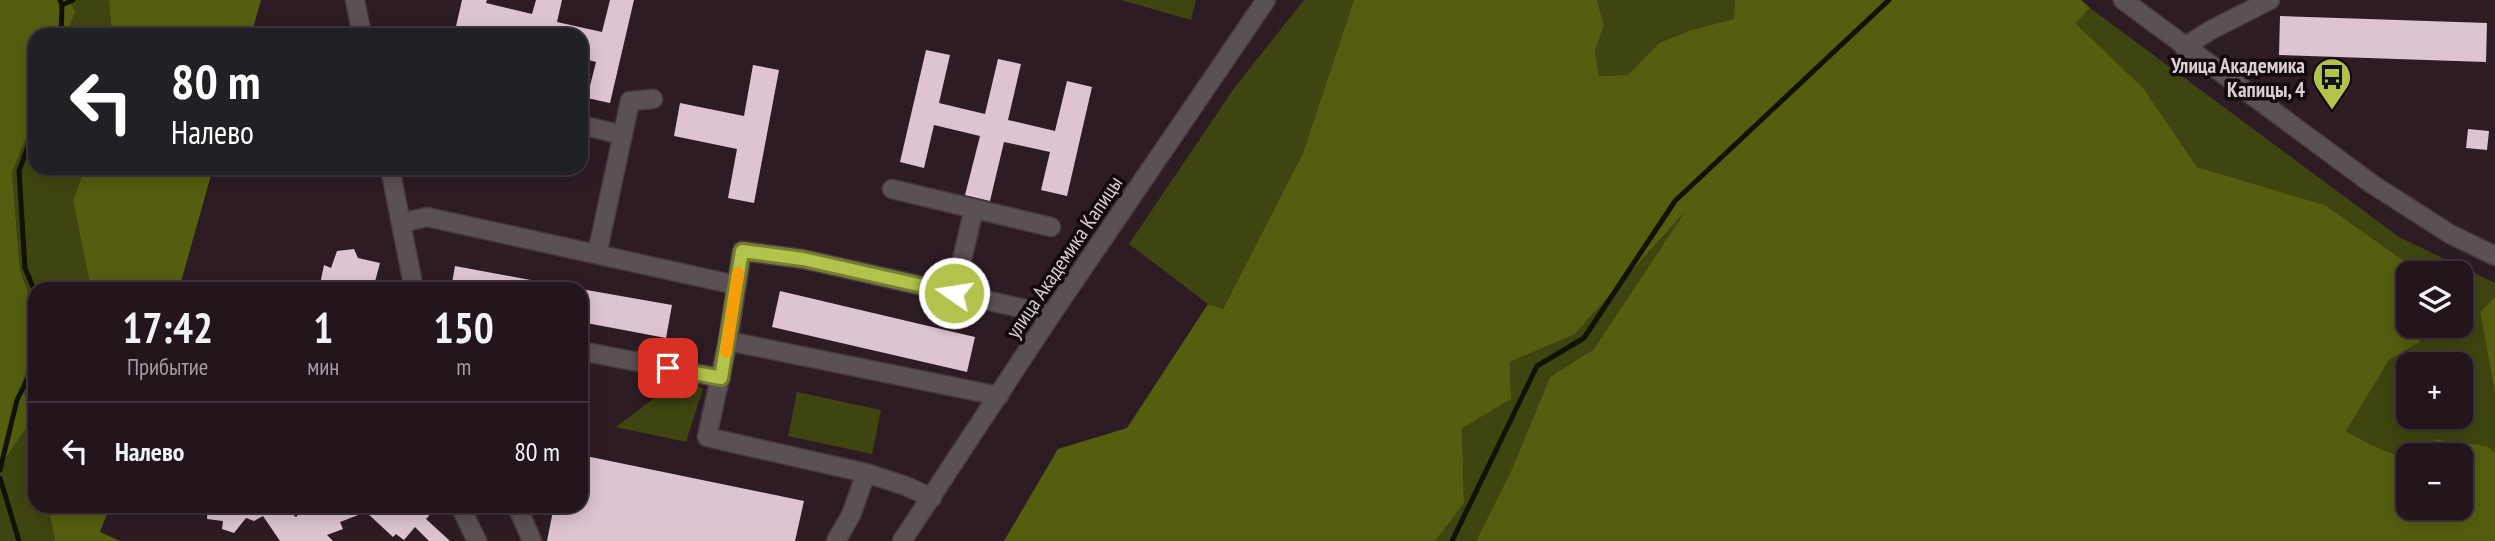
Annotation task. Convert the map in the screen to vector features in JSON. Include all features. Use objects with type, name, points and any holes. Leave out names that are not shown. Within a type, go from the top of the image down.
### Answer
[{"type":"street","points":[[355,0],[361,28]]},
{"type":"street","name":"улица Академика Капицы","points":[[902,541],[1051,315],[1266,0]]},
{"type":"street","points":[[2123,0],[2372,184],[2450,234],[2495,256]]},
{"type":"street","points":[[2184,47],[2270,0]]},
{"type":"street","points":[[597,254],[631,100],[653,99]]},
{"type":"street","points":[[588,127],[623,135]]},
{"type":"street","points":[[391,175],[413,282]]},
{"type":"street","points":[[892,189],[1051,227]]},
{"type":"street","points":[[954,293],[974,209]]},
{"type":"street","points":[[401,223],[427,217],[736,285]]},
{"type":"street","points":[[932,498],[866,473],[707,437],[721,378],[742,251],[803,259],[1051,315]]},
{"type":"street","points":[[727,341],[999,396]]},
{"type":"street","points":[[588,352],[721,378]]},
{"type":"street","points":[[836,541],[851,515],[866,473]]},
{"type":"street","points":[[463,513],[477,541]]},
{"type":"street","points":[[520,513],[532,541]]},
{"type":"green space","points":[[0,0],[69,0],[75,12],[69,28],[28,28],[28,132],[12,173],[20,270],[28,291],[28,367],[22,383],[28,408],[28,425],[0,466]]},
{"type":"green space","points":[[69,0],[109,0],[111,28],[68,28],[74,12]]},
{"type":"green space","points":[[109,0],[261,0],[253,28],[111,28]]},
{"type":"green space","points":[[1121,0],[1196,0],[1191,20]]},
{"type":"green space","points":[[1304,0],[1354,0],[1303,153],[1223,309],[1208,304],[1129,244],[1235,87]]},
{"type":"green space","points":[[1354,0],[1597,0],[1604,25],[1595,50],[1599,76],[1628,75],[1659,43],[1691,30],[1734,19],[1735,0],[2081,0],[2090,8],[2075,23],[2144,89],[2197,167],[2325,205],[2404,261],[2396,261],[2396,338],[2422,338],[2420,342],[2403,352],[2396,352],[2396,356],[2389,360],[2346,431],[2396,455],[2396,520],[2473,520],[2473,444],[2487,446],[2495,453],[2495,541],[1476,541],[1511,471],[1550,377],[1594,349],[1685,212],[1575,334],[1510,362],[1511,399],[1462,428],[1464,503],[1435,541],[1004,541],[1058,449],[1127,428],[1208,304],[1223,309],[1303,153]]},
{"type":"green space","points":[[1597,0],[1735,0],[1735,19],[1691,30],[1659,43],[1628,75],[1599,76],[1595,50],[1604,25]]},
{"type":"green space","points":[[2090,8],[2399,237],[2449,261],[2404,261],[2325,205],[2197,167],[2144,89],[2074,23]]},
{"type":"green space","points":[[28,132],[28,175],[82,175],[73,201],[90,282],[28,282],[28,291],[20,270],[12,173]]},
{"type":"green space","points":[[82,175],[211,175],[181,282],[90,282],[73,201]]},
{"type":"green space","points":[[1690,207],[1594,349],[1550,377],[1511,471],[1476,541],[1435,541],[1464,502],[1462,427],[1511,399],[1510,362],[1575,334]]},
{"type":"green space","points":[[2473,272],[2495,283],[2495,297],[2480,312],[2495,394],[2495,453],[2487,446],[2435,439],[2431,443],[2396,443],[2396,455],[2346,431],[2389,360],[2396,356],[2396,429],[2473,429],[2473,352],[2403,352],[2420,342],[2422,338],[2473,338]]},
{"type":"green space","points":[[2495,297],[2495,394],[2480,312]]},
{"type":"green space","points":[[28,367],[28,412],[22,383]]},
{"type":"green space","points":[[677,381],[703,388],[686,442],[616,427]]},
{"type":"green space","points":[[797,392],[881,410],[872,454],[788,436]]},
{"type":"green space","points":[[28,424],[28,513],[49,513],[55,541],[0,541],[0,466]]},
{"type":"green space","points":[[2435,439],[2465,443],[2431,443]]},
{"type":"green space","points":[[49,513],[107,513],[100,532],[120,541],[55,541]]},
{"type":"building","points":[[462,0],[487,0],[486,3],[532,14],[536,0],[562,0],[557,22],[584,28],[456,28]]},
{"type":"building","points":[[610,0],[634,0],[610,103],[588,98],[596,62],[588,60],[588,29],[602,32]]},
{"type":"building","points":[[2280,16],[2487,23],[2486,62],[2279,55]]},
{"type":"building","points":[[926,50],[950,55],[939,103],[985,114],[998,59],[1021,64],[1008,120],[1055,131],[1067,81],[1092,87],[1067,196],[1041,190],[1050,152],[1004,142],[990,201],[965,195],[980,136],[934,125],[924,168],[900,162]]},
{"type":"building","points":[[753,65],[779,70],[754,203],[728,198],[737,149],[674,136],[680,103],[744,116]]},
{"type":"building","points":[[2468,129],[2489,131],[2487,150],[2466,148]]},
{"type":"building","points":[[354,249],[358,258],[380,263],[375,282],[320,282],[324,265],[331,268],[337,251]]},
{"type":"building","points":[[455,266],[536,281],[536,282],[452,282]]},
{"type":"building","points":[[588,290],[672,305],[666,338],[588,323]]},
{"type":"building","points":[[780,291],[975,337],[967,372],[772,327]]},
{"type":"building","points":[[588,456],[804,501],[795,541],[547,541],[553,513],[588,513]]},
{"type":"building","points":[[207,513],[291,513],[296,517],[300,513],[363,513],[340,522],[343,529],[327,535],[333,541],[280,541],[263,516],[254,521],[246,518],[234,533],[222,529],[223,521],[207,519]]},
{"type":"building","points":[[367,513],[432,513],[426,519],[450,541],[429,541],[415,527],[404,540],[396,534],[393,537]]},
{"type":"waterway","points":[[60,0],[61,28]]},
{"type":"waterway","points":[[62,5],[73,0]]},
{"type":"waterway","points":[[1452,541],[1537,366],[1584,338],[1675,201],[1889,0]]},
{"type":"waterway","points":[[28,146],[19,171],[25,268],[31,282]]},
{"type":"waterway","points":[[0,470],[17,400],[28,378]]},
{"type":"waterway","points":[[0,478],[19,541]]},
{"type":"slow traffic","points":[[726,352],[738,273]]},
{"type":"place","name":"Улица Академика Капицы, 4","points":[[2332,111]]},
{"type":"route","points":[[668,368],[721,378],[742,251],[803,259],[954,293]]}]
